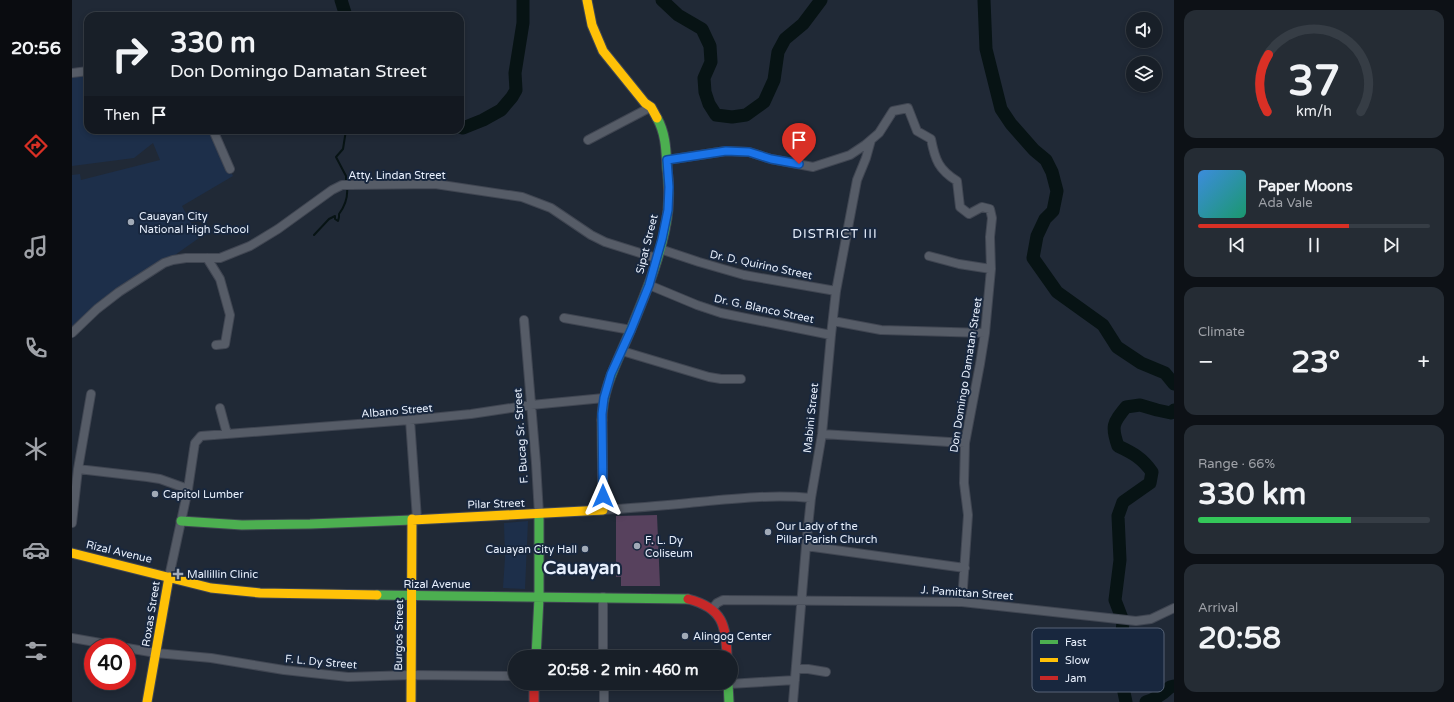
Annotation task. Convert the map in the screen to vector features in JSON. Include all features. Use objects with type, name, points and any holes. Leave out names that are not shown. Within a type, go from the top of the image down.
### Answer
[{"type":"street","name":"Sipat Street","points":[[587,0],[592,25],[603,51],[636,93],[651,107],[662,126],[667,148],[669,187],[668,210],[660,249],[649,285],[611,374],[604,398],[602,414],[603,510]]},
{"type":"street","points":[[72,73],[84,72]]},
{"type":"street","points":[[588,140],[651,107]]},
{"type":"street","name":"Don Domingo Damatan Street","points":[[667,160],[726,151],[749,152],[771,159],[813,167],[850,155],[879,133],[893,111],[908,108],[917,131],[931,139],[934,157],[946,175],[957,181],[960,207],[969,214],[982,207],[990,209],[992,218],[990,238],[991,269],[985,333],[965,443],[964,471],[968,515],[962,602]]},
{"type":"street","points":[[215,134],[230,169]]},
{"type":"street","name":"Mabini Street","points":[[793,702],[811,498],[822,434],[836,291],[857,180],[866,158],[871,140]]},
{"type":"street","name":"Atty. Lindan Street","points":[[72,333],[97,309],[119,292],[164,263],[186,258],[220,258],[250,246],[332,190],[342,185],[435,184],[522,197],[551,208],[591,235],[606,242],[656,258]]},
{"type":"street","name":"Dr. D. Quirino Street","points":[[660,249],[738,273],[836,291]]},
{"type":"street","points":[[929,256],[959,264],[991,269]]},
{"type":"street","points":[[207,258],[220,279],[230,314],[225,344],[216,345]]},
{"type":"street","name":"Dr. G. Blanco Street","points":[[649,285],[697,305],[721,313],[831,335]]},
{"type":"street","points":[[564,318],[631,330]]},
{"type":"street","name":"F. Bucag Sr. Street","points":[[524,320],[536,463],[538,514],[539,598],[536,650]]},
{"type":"street","points":[[832,321],[881,330],[985,333]]},
{"type":"street","points":[[622,351],[709,377],[721,379],[742,379]]},
{"type":"street","points":[[72,523],[76,465],[91,394]]},
{"type":"street","name":"Albano Street","points":[[188,489],[195,443],[200,436],[410,420],[471,414],[531,405],[604,398]]},
{"type":"street","points":[[220,408],[227,434]]},
{"type":"street","points":[[410,420],[415,519]]},
{"type":"street","points":[[822,434],[965,443]]},
{"type":"street","points":[[76,465],[160,479],[188,489],[169,577]]},
{"type":"street","name":"Pilar Street","points":[[181,521],[242,525],[415,519],[603,510],[741,498],[794,496],[811,498]]},
{"type":"street","name":"Burgos Street","points":[[411,702],[412,596],[415,519]]},
{"type":"street","points":[[806,546],[965,568]]},
{"type":"street","name":"Rizal Avenue","points":[[72,553],[211,588],[234,591],[260,593],[412,596],[689,599],[703,602],[712,609]]},
{"type":"street","name":"Roxas Street","points":[[147,702],[169,577]]},
{"type":"street","points":[[603,597],[603,650]]},
{"type":"street","points":[[727,650],[726,633],[723,623],[719,615],[712,609],[717,603],[723,600],[801,600]]},
{"type":"street","name":"J. Pamittan Street","points":[[801,600],[962,602],[1130,621],[1143,621],[1151,619],[1174,608]]},
{"type":"street","points":[[72,638],[84,640]]},
{"type":"street","name":"F. L. Dy Street","points":[[136,650],[211,658],[284,670],[348,677],[411,675],[508,676]]},
{"type":"street","points":[[796,669],[826,672]]},
{"type":"street","points":[[738,683],[795,680]]},
{"type":"street","points":[[534,690],[534,702]]},
{"type":"street","points":[[604,690],[604,702]]},
{"type":"street","points":[[728,690],[729,702]]},
{"type":"shaded area","name":"Cauayan City National High School","points":[[84,76],[84,134],[213,134],[233,176],[182,206],[199,238],[131,286],[72,332],[72,175],[80,174],[81,180],[160,160],[153,143],[134,158],[72,166],[72,77]]},
{"type":"shaded area","name":"F. L. Dy Coliseum","points":[[657,515],[660,586],[621,586],[621,577],[616,577],[616,516]]},
{"type":"shaded area","points":[[528,521],[525,589],[503,588],[505,558],[504,523]]},
{"type":"waterway","points":[[341,0],[345,12]]},
{"type":"waterway","points":[[464,128],[483,120],[501,110],[516,90],[515,73],[523,23],[523,0]]},
{"type":"waterway","points":[[662,0],[678,15],[702,29],[710,46],[711,62],[704,78],[705,92],[709,104],[716,115],[732,117],[746,115],[764,102],[774,80],[778,52],[785,39],[803,24],[821,0]]},
{"type":"waterway","points":[[984,0],[986,49],[1001,109],[1011,124],[1034,150],[1046,160],[1052,172],[1057,191],[1053,211],[1045,219],[1037,236],[1033,258],[1057,292],[1103,325],[1117,347],[1141,363],[1165,373],[1174,384]]},
{"type":"waterway","points":[[345,134],[343,149],[336,157],[346,176],[346,182]]},
{"type":"waterway","points":[[314,235],[329,219],[335,216],[335,219],[338,221],[339,214],[346,201],[347,187]]},
{"type":"waterway","points":[[1122,628],[1123,621],[1115,600],[1120,560],[1118,516],[1123,502],[1150,483],[1152,472],[1137,456],[1118,446],[1114,434],[1114,425],[1126,407],[1140,405],[1171,413],[1174,410]]},
{"type":"waterway","points":[[1146,702],[1156,698],[1170,687],[1174,686]]},
{"type":"waterway","points":[[1124,692],[1126,702]]},
{"type":"traffic: fast","points":[[602,420],[608,385],[648,286],[663,240],[666,225],[669,194],[666,149],[664,136],[657,118]]},
{"type":"traffic: fast","points":[[536,650],[539,598],[539,514]]},
{"type":"traffic: fast","points":[[181,521],[242,525],[412,520]]},
{"type":"traffic: fast","points":[[377,595],[688,599]]},
{"type":"traffic: fast","points":[[728,690],[729,702]]},
{"type":"traffic: slow","points":[[587,0],[592,25],[603,51],[645,103],[651,107],[657,118]]},
{"type":"traffic: slow","points":[[412,520],[603,510],[602,420]]},
{"type":"traffic: slow","points":[[411,702],[412,519]]},
{"type":"traffic: slow","points":[[72,553],[211,588],[260,593],[377,595]]},
{"type":"traffic: slow","points":[[147,702],[169,577]]},
{"type":"traffic: jam","points":[[688,599],[709,607],[720,619],[725,636],[726,650]]},
{"type":"traffic: jam","points":[[534,690],[534,702]]},
{"type":"place","name":"Cauayan City National High School","points":[[131,222]]},
{"type":"place","name":"Capitol Lumber","points":[[155,494]]},
{"type":"place","name":"Our Lady of the Pillar Parish Church","points":[[768,532]]},
{"type":"place","name":"F. L. Dy Coliseum","points":[[637,546]]},
{"type":"place","name":"Cauayan City Hall","points":[[585,549]]},
{"type":"place","name":"Mallillin Clinic","points":[[178,574]]},
{"type":"place","name":"Alingog Center","points":[[685,636]]},
{"type":"district","name":"DISTRICT III","points":[[835,234]]},
{"type":"district","name":"Cauayan","points":[[582,568]]},
{"type":"route","points":[[603,496],[602,414],[604,398],[607,383],[649,285],[660,249],[668,210],[669,187],[667,160],[726,151],[749,152],[771,159],[799,164]]}]
